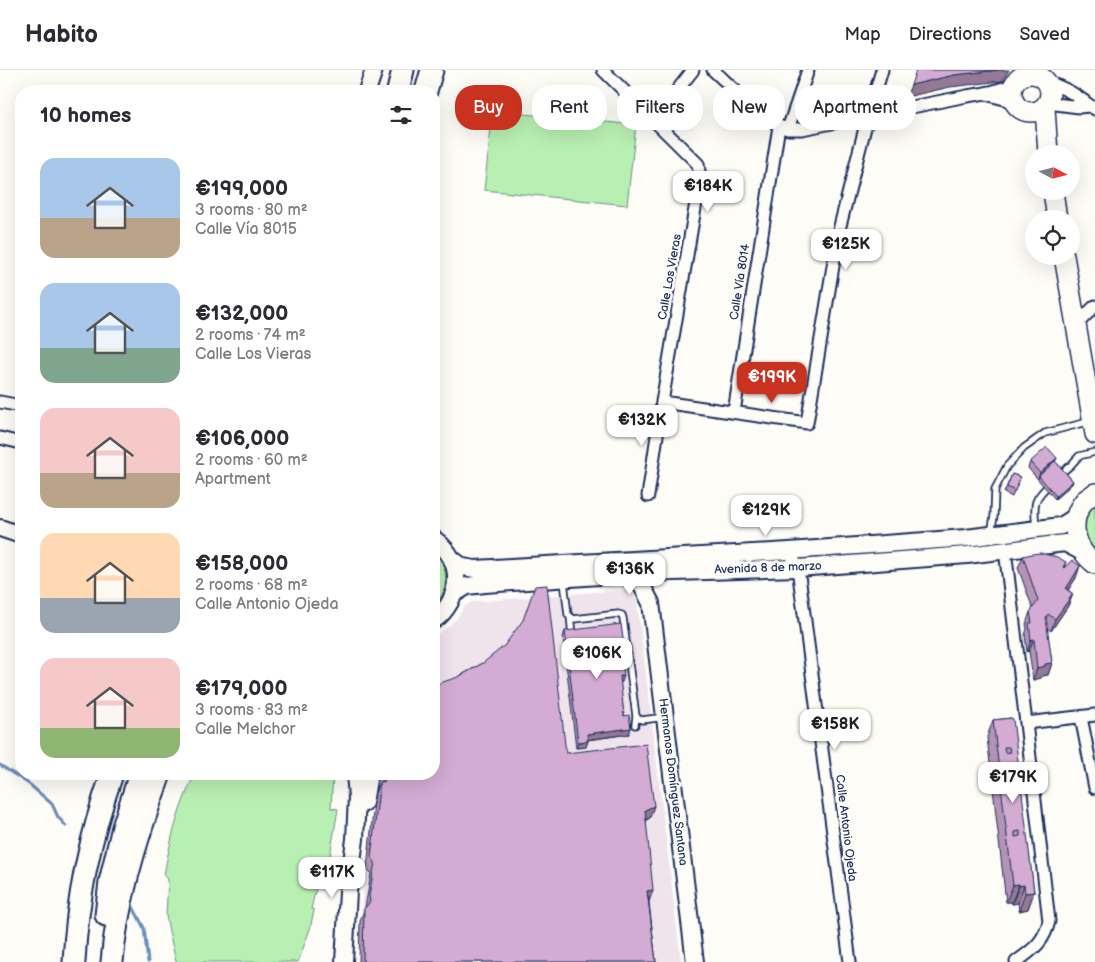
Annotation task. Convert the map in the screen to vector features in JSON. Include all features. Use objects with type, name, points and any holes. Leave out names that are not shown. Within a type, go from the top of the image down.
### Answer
[{"type":"highway","points":[[400,85],[404,70]]},
{"type":"highway","points":[[428,85],[432,70]]},
{"type":"highway","points":[[66,962],[76,867],[96,780]]},
{"type":"highway","points":[[74,962],[84,876],[97,820],[110,780]]},
{"type":"highway","points":[[102,962],[102,946],[110,882],[123,827],[138,780]]},
{"type":"highway","points":[[112,962],[120,907],[135,849],[158,780]]},
{"type":"main road","points":[[1034,107],[1051,92],[1034,76],[1012,92],[1013,97],[1034,107],[1047,145]]},
{"type":"main road","points":[[1066,265],[1094,427]]},
{"type":"main road","points":[[1090,560],[1076,540],[1075,528],[1095,478]]},
{"type":"street","points":[[369,85],[374,70]]},
{"type":"street","name":"Calle Los Vieras","points":[[603,70],[618,85]]},
{"type":"street","points":[[681,85],[693,70]]},
{"type":"street","points":[[713,70],[729,85]]},
{"type":"street","name":"Calle Vía 8014","points":[[785,122],[808,70]]},
{"type":"street","points":[[877,85],[882,70]]},
{"type":"street","points":[[916,106],[986,94],[1034,76],[1056,85],[1082,99],[1092,107]]},
{"type":"street","points":[[986,94],[1034,107],[1092,107]]},
{"type":"street","name":"Calle Los Vieras","points":[[648,496],[700,179],[698,164],[664,130]]},
{"type":"street","name":"Calle Vía 8014","points":[[734,412],[782,130]]},
{"type":"street","points":[[662,402],[807,423],[839,230],[864,130]]},
{"type":"street","points":[[1072,304],[1093,308]]},
{"type":"street","points":[[1076,327],[1082,318],[1093,308]]},
{"type":"street","points":[[0,402],[15,405]]},
{"type":"street","points":[[0,438],[15,442]]},
{"type":"street","name":"Avenida 8 de marzo","points":[[452,559],[462,567],[475,569],[789,552],[991,535],[1061,526],[1086,503]]},
{"type":"street","points":[[0,528],[15,533]]},
{"type":"street","name":"Avenida 8 de marzo","points":[[454,594],[467,586],[485,584],[643,573],[798,568],[968,554],[1065,543],[1090,560]]},
{"type":"street","points":[[440,544],[452,559],[456,570],[454,594],[440,615]]},
{"type":"street","points":[[1004,550],[1049,921],[1047,930],[1035,948],[1016,962]]},
{"type":"street","name":"Calle Antonio Ojeda","points":[[789,552],[798,568],[850,962]]},
{"type":"street","points":[[651,603],[659,583],[669,572]]},
{"type":"street","name":"Hermanos Domínguez Santana","points":[[624,574],[641,584],[651,603],[695,962]]},
{"type":"street","points":[[1026,723],[1095,715]]},
{"type":"street","points":[[1081,717],[1095,788]]},
{"type":"street","points":[[147,809],[163,780]]},
{"type":"street","points":[[344,962],[348,892],[355,839],[357,797],[356,780]]},
{"type":"street","points":[[355,839],[368,780]]},
{"type":"lane","points":[[991,535],[995,489],[1008,466],[1024,448],[1045,433],[1064,428],[1094,427]]},
{"type":"lane","points":[[1036,529],[1034,505],[1040,492],[1079,456],[1095,452]]},
{"type":"lane","points":[[564,578],[572,636]]},
{"type":"lane","points":[[570,616],[574,619],[622,615],[636,716],[635,725]]},
{"type":"lane","points":[[636,716],[639,720],[642,720]]},
{"type":"lane","points":[[628,727],[642,720],[665,717]]},
{"type":"shaded area","points":[[623,590],[629,591],[636,597],[681,962],[360,962],[361,908],[378,780],[440,780],[440,632],[448,627],[464,607],[471,602]]},
{"type":"green space","points":[[522,114],[532,115],[532,130],[607,130],[607,122],[617,123],[617,130],[635,130],[627,205],[484,190],[491,130],[522,130]]},
{"type":"green space","points":[[1095,504],[1095,554],[1086,544],[1084,523],[1087,513]]},
{"type":"green space","points":[[440,560],[446,579],[440,598]]},
{"type":"green space","points":[[192,780],[333,780],[331,808],[338,809],[325,885],[317,884],[311,909],[314,910],[310,929],[298,962],[176,962],[166,916],[168,879],[164,875],[169,849],[184,798]]},
{"type":"building","points":[[916,70],[998,70],[954,75],[911,85]]},
{"type":"building","points":[[1047,447],[1057,458],[1040,473],[1030,462]]},
{"type":"building","points":[[1055,461],[1073,481],[1056,496],[1039,476]]},
{"type":"building","points":[[1012,474],[1020,477],[1015,491],[1007,487]]},
{"type":"building","points":[[1040,553],[1057,557],[1066,562],[1064,568],[1072,560],[1080,566],[1066,589],[1073,594],[1055,619],[1048,614],[1046,618],[1052,663],[1037,668],[1034,639],[1031,640],[1029,623],[1032,623],[1030,612],[1038,601],[1023,556]]},
{"type":"building","points":[[547,585],[566,753],[646,744],[654,806],[645,810],[653,890],[647,891],[656,962],[363,962],[364,909],[370,902],[369,896],[375,862],[371,857],[380,781],[440,780],[440,683],[458,677],[483,663],[504,646],[523,620],[535,586]]},
{"type":"building","points":[[621,624],[624,646],[616,647],[618,666],[623,665],[624,676],[620,676],[624,716],[629,715],[631,728],[587,734],[588,741],[578,742],[565,631]]},
{"type":"building","points":[[1013,719],[1034,892],[1025,893],[1024,885],[1013,885],[993,720]],"holes":[[[1004,747],[1009,747],[1010,752],[1005,753]],[[1014,789],[1015,794],[1010,795],[1009,790]],[[1020,831],[1020,836],[1015,837],[1015,832]]]},
{"type":"waterway","points":[[0,765],[15,775]]},
{"type":"waterway","points":[[23,780],[52,804],[58,817],[66,826]]},
{"type":"waterway","points":[[131,903],[144,928],[148,962]]}]
